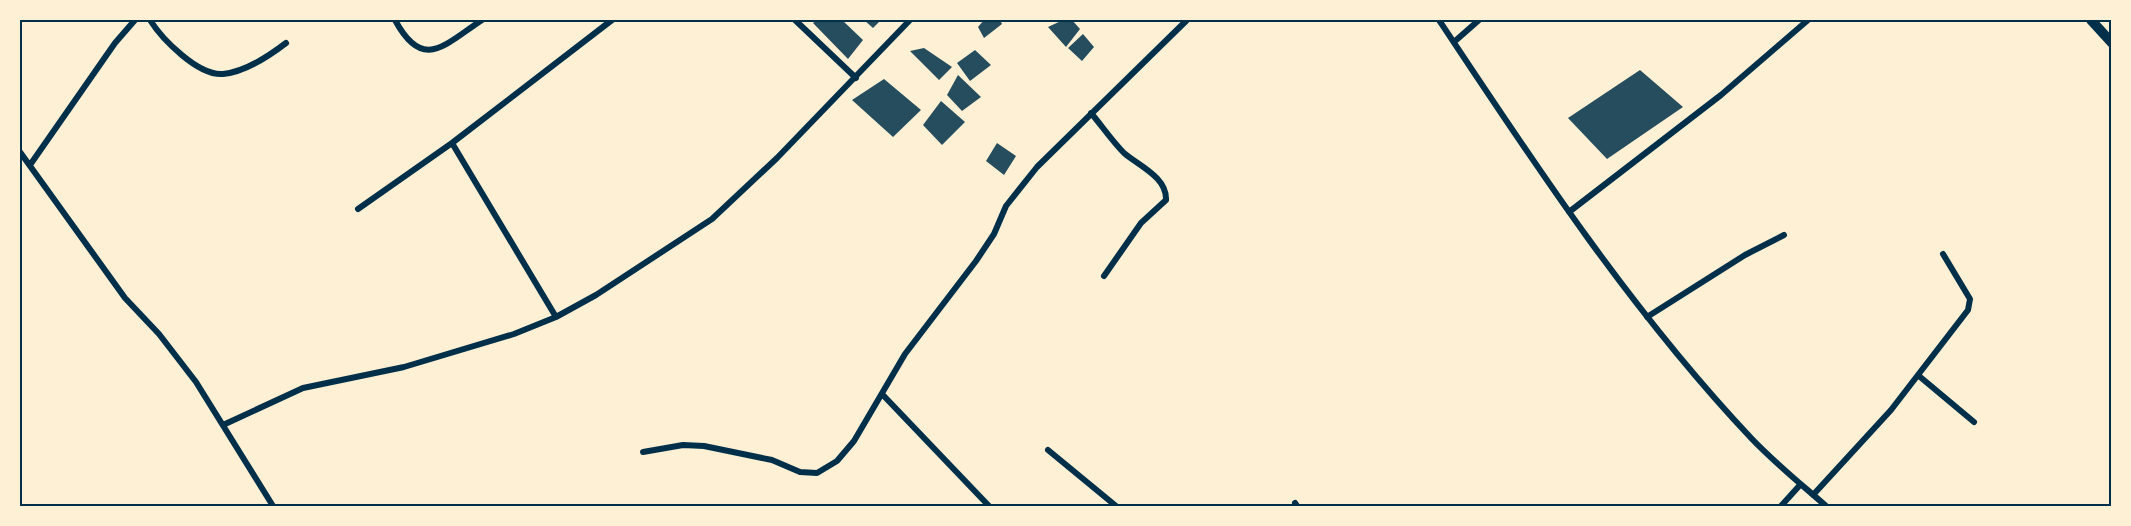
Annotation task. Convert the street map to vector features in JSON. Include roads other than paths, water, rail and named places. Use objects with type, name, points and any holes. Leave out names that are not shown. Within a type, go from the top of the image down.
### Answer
[{"type":"street","points":[[30,165],[115,44],[135,20]]},
{"type":"street","points":[[150,20],[177,51],[212,73],[223,74],[247,66],[286,44]]},
{"type":"street","points":[[395,20],[412,46],[423,51],[441,46],[482,20]]},
{"type":"street","points":[[358,209],[452,143],[612,20]]},
{"type":"street","points":[[795,20],[856,78]]},
{"type":"street","points":[[223,425],[303,388],[404,367],[468,350],[556,317],[664,253],[712,219],[856,78],[910,20]]},
{"type":"street","points":[[643,452],[683,445],[704,446],[772,460],[800,472],[817,473],[837,461],[854,441],[905,354],[994,234],[1006,206],[1037,167],[1187,20]]},
{"type":"street","points":[[1439,20],[1569,212],[1647,317],[1752,439],[1826,507]]},
{"type":"street","points":[[1454,42],[1479,20]]},
{"type":"street","points":[[1569,212],[1721,95],[1808,20]]},
{"type":"street","points":[[2091,20],[2112,43]]},
{"type":"street","points":[[1091,113],[1124,152],[1157,179],[1167,192],[1166,200],[1141,223],[1104,276]]},
{"type":"street","points":[[452,143],[556,317]]},
{"type":"street","points":[[20,152],[79,238],[124,298],[159,334],[196,382],[273,507]]},
{"type":"street","points":[[1647,317],[1745,255],[1784,235]]},
{"type":"street","points":[[1813,495],[1919,376],[1970,305],[1965,291],[1943,254]]},
{"type":"street","points":[[1919,376],[1974,422]]},
{"type":"street","points":[[882,394],[989,507]]},
{"type":"street","points":[[1048,450],[1116,507]]},
{"type":"street","points":[[1781,507],[1800,485]]}]
